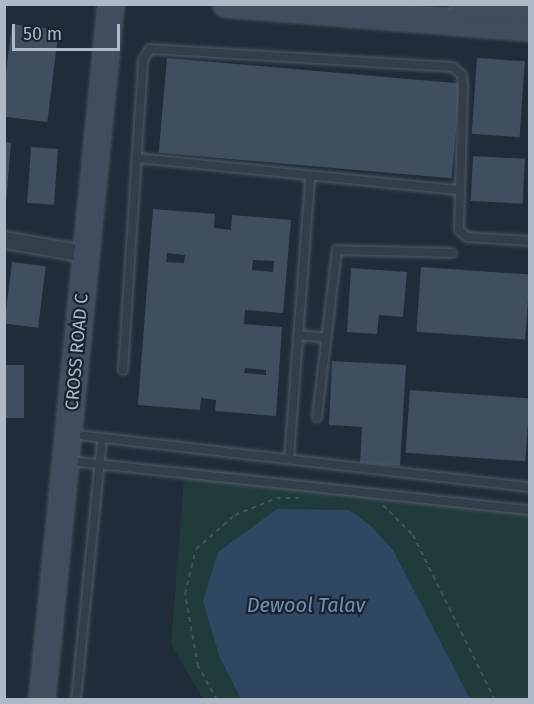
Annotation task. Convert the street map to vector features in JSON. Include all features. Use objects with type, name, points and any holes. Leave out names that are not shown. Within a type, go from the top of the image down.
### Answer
[{"type":"main road","name":"CROSS ROAD C","points":[[42,699],[111,4]]},
{"type":"main road","points":[[226,4],[530,28]]},
{"type":"main road","points":[[470,5],[530,10]]},
{"type":"street","points":[[4,240],[86,254]]},
{"type":"lane","points":[[123,370],[143,60],[150,48],[447,65],[462,75],[463,86],[456,219],[466,237],[530,241]]},
{"type":"lane","points":[[137,158],[458,190]]},
{"type":"lane","points":[[289,459],[310,177]]},
{"type":"lane","points":[[317,417],[337,250],[452,253]]},
{"type":"lane","points":[[298,335],[326,338]]},
{"type":"lane","points":[[69,434],[102,440],[530,487]]},
{"type":"lane","points":[[76,699],[102,440]]},
{"type":"lane","points":[[67,461],[530,510]]},
{"type":"path","points":[[217,699],[198,666],[185,594],[196,549],[235,515],[278,498],[310,499]]},
{"type":"path","points":[[380,502],[413,535],[495,699]]},
{"type":"green space","points":[[185,466],[529,506],[529,699],[470,699],[430,627],[220,658],[241,699],[203,699],[171,644]]},
{"type":"water","name":"Dewool Talav","points":[[277,509],[349,510],[370,525],[393,550],[470,699],[241,699],[220,658],[203,601],[218,552]]},
{"type":"building","points":[[12,24],[59,30],[47,122],[4,117],[4,89]]},
{"type":"building","points":[[167,58],[460,84],[452,178],[159,153]]},
{"type":"building","points":[[477,58],[525,61],[520,137],[472,134]]},
{"type":"building","points":[[4,142],[11,143],[6,202],[4,202]]},
{"type":"building","points":[[31,147],[58,149],[54,205],[27,203]]},
{"type":"building","points":[[473,156],[525,159],[523,204],[471,201]]},
{"type":"building","points":[[153,209],[215,214],[214,228],[231,230],[232,215],[291,220],[283,313],[245,310],[244,324],[282,327],[276,416],[215,411],[216,400],[201,398],[200,410],[138,405]],"holes":[[[167,253],[185,255],[184,263],[166,262]],[[253,260],[274,261],[273,272],[252,270]],[[245,368],[266,370],[266,375],[244,373]]]},
{"type":"building","points":[[12,262],[46,266],[38,328],[4,324]]},
{"type":"building","points":[[421,267],[530,275],[525,339],[416,332]]},
{"type":"building","points":[[351,268],[407,272],[403,317],[379,315],[377,334],[347,332]]},
{"type":"building","points":[[332,361],[406,365],[400,466],[360,463],[362,427],[329,425]]},
{"type":"building","points":[[4,365],[24,365],[24,418],[4,418]]},
{"type":"building","points":[[410,390],[530,398],[525,461],[406,453]]}]
